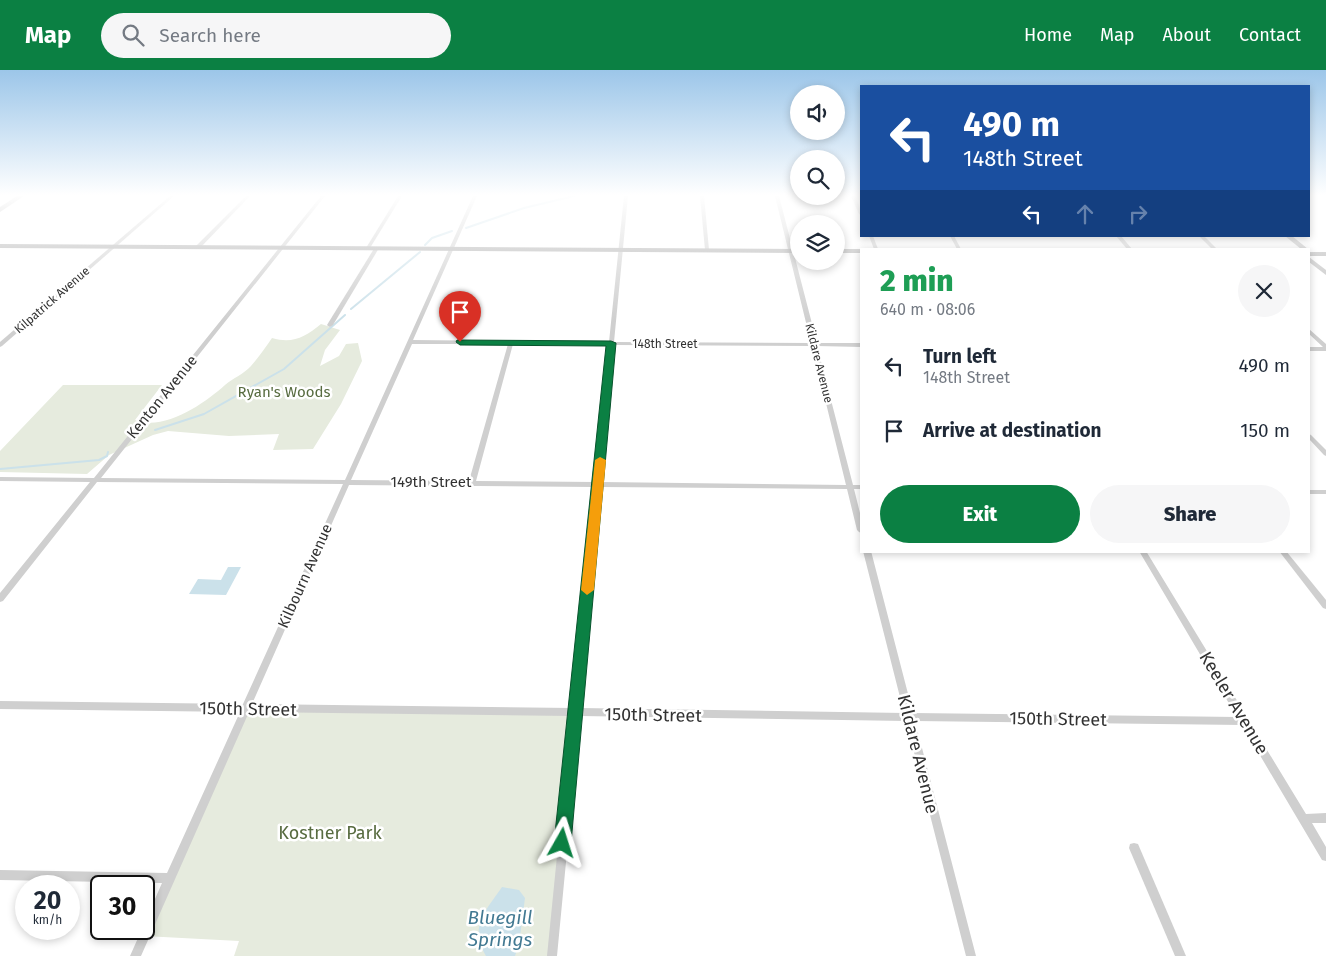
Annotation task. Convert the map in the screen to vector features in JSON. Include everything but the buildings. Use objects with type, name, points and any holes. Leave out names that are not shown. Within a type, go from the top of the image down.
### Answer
[{"type":"main road","points":[[1281,237],[1295,248]]},
{"type":"main road","points":[[1290,237],[1302,248]]},
{"type":"main road","points":[[0,246],[790,251]]},
{"type":"main road","points":[[845,251],[860,251]]},
{"type":"main road","points":[[1310,253],[1326,254]]},
{"type":"main road","points":[[1310,254],[1326,265]]},
{"type":"main road","points":[[1310,255],[1326,272]]},
{"type":"street","name":"Kilpatrick Avenue","points":[[0,345],[124,237]]},
{"type":"street","points":[[198,247],[207,237]]},
{"type":"street","name":"Kenton Avenue","points":[[0,599],[291,237]]},
{"type":"street","points":[[368,248],[375,237]]},
{"type":"street","name":"Kilbourn Avenue","points":[[135,956],[455,237]]},
{"type":"street","points":[[552,956],[621,237]]},
{"type":"street","points":[[706,237],[707,250]]},
{"type":"street","points":[[1119,237],[1129,248]]},
{"type":"street","points":[[1202,237],[1214,248]]},
{"type":"street","points":[[330,325],[377,248]]},
{"type":"street","name":"Kildare Avenue","points":[[799,270],[815,345],[860,526]]},
{"type":"street","points":[[1310,333],[1326,348]]},
{"type":"street","name":"148th Street","points":[[409,342],[860,345]]},
{"type":"street","points":[[472,482],[511,342]]},
{"type":"street","points":[[1310,349],[1326,348]]},
{"type":"street","points":[[1310,437],[1326,454]]},
{"type":"street","name":"149th Street","points":[[0,479],[472,482],[860,488]]},
{"type":"street","points":[[1310,492],[1326,492]]},
{"type":"street","name":"Kildare Avenue","points":[[868,553],[971,956]]},
{"type":"street","name":"Keeler Avenue","points":[[1143,553],[1326,856]]},
{"type":"street","points":[[1284,553],[1326,606]]},
{"type":"street","name":"150th Street","points":[[0,705],[575,714],[1246,721]]},
{"type":"street","points":[[1304,819],[1326,818]]},
{"type":"street","points":[[1134,848],[1181,956]]},
{"type":"street","points":[[0,875],[170,878]]},
{"type":"green space","name":"Ryan's Woods","points":[[321,324],[340,330],[325,350],[320,366],[339,356],[346,344],[358,343],[362,361],[341,404],[313,449],[273,450],[279,434],[229,436],[168,431],[153,435],[109,455],[87,474],[0,472],[0,451],[63,385],[162,385],[135,420],[146,423],[171,419],[207,400],[245,371],[256,360],[272,338],[293,340],[310,333]]},
{"type":"green space","name":"Kostner Park","points":[[246,709],[575,714],[552,956],[234,956],[239,941],[155,937],[155,912]]},
{"type":"water","points":[[228,567],[241,567],[226,595],[189,594],[198,579],[221,580]]},
{"type":"water","name":"Bluegill Springs","points":[[502,887],[519,890],[525,898],[519,944],[515,956],[486,956],[481,945],[479,928],[485,912]]},
{"type":"waterway","points":[[425,245],[434,237]]},
{"type":"waterway","points":[[351,309],[420,252]]},
{"type":"waterway","points":[[155,430],[204,414],[284,369],[345,315]]},
{"type":"waterway","points":[[0,469],[99,460],[107,456],[108,452]]},
{"type":"slow traffic","points":[[587,590],[600,460]]},
{"type":"route","points":[[460,342],[611,343],[562,843]]}]
